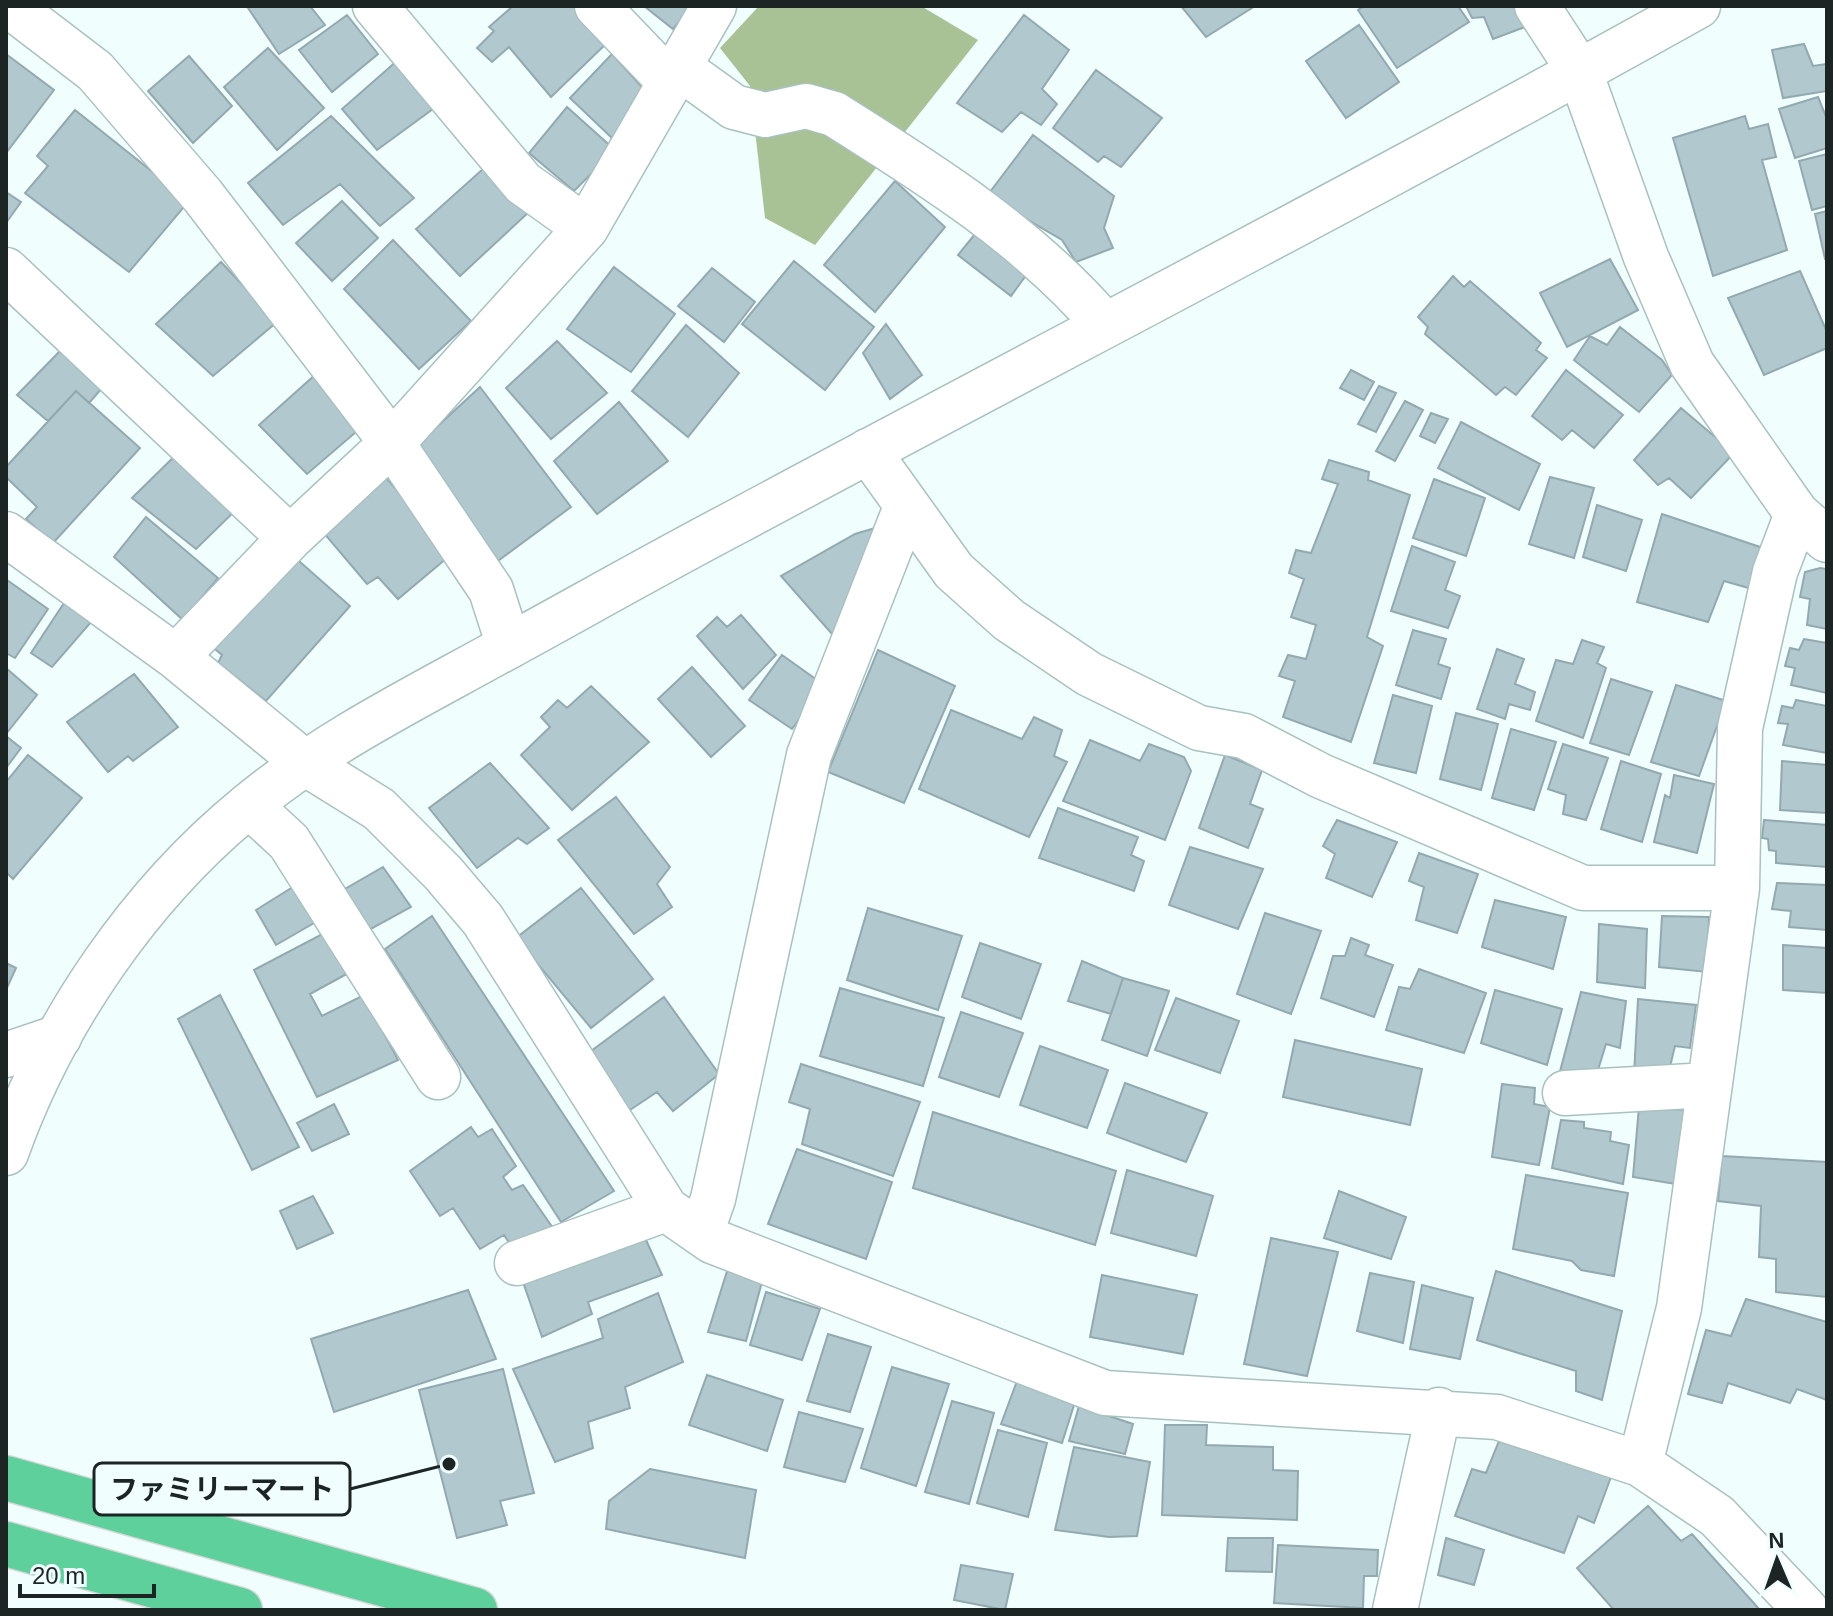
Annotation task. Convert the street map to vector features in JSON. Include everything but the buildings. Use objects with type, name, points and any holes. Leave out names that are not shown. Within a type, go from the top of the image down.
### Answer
[{"type":"highway","points":[[10,1475],[474,1609]]},
{"type":"highway","points":[[6,1544],[240,1610]]},
{"type":"street","points":[[10,6],[95,71],[203,196],[392,443],[491,590],[509,646]]},
{"type":"street","points":[[375,6],[523,183],[586,228]]},
{"type":"street","points":[[597,6],[673,74],[734,107],[765,115],[806,106],[834,114],[1001,224],[1065,280],[1105,325]]},
{"type":"street","points":[[176,657],[290,538],[392,443],[586,228],[714,6]]},
{"type":"street","points":[[1537,6],[1580,72],[1646,257],[1692,364],[1812,527],[1775,572],[1740,728],[1737,888],[1679,1308],[1640,1464]]},
{"type":"street","points":[[6,1153],[30,1088],[59,1037],[127,933],[202,846],[249,805],[305,763],[361,727],[509,646],[1698,6]]},
{"type":"street","points":[[6,270],[290,538]]},
{"type":"street","points":[[868,451],[954,571],[1009,620],[1089,674],[1199,728],[1244,736],[1321,776],[1583,888],[1737,888]]},
{"type":"street","points":[[517,1263],[683,1221],[713,1199],[809,755],[906,507]]},
{"type":"street","points":[[6,534],[176,657],[305,763],[379,809],[443,873],[483,920],[683,1221],[712,1241],[1105,1393],[1439,1410],[1497,1417],[1640,1464],[1717,1516],[1806,1610]]},
{"type":"street","points":[[249,805],[289,842],[438,1077]]},
{"type":"street","points":[[6,1055],[59,1037]]},
{"type":"street","points":[[1565,1093],[1709,1085]]},
{"type":"street","points":[[1395,1610],[1439,1410]]},
{"type":"green space","points":[[759,6],[921,6],[978,40],[815,245],[765,218],[750,86],[720,48]]},
{"type":"place","name":"ファミリーマート","points":[[449,1464]]}]
